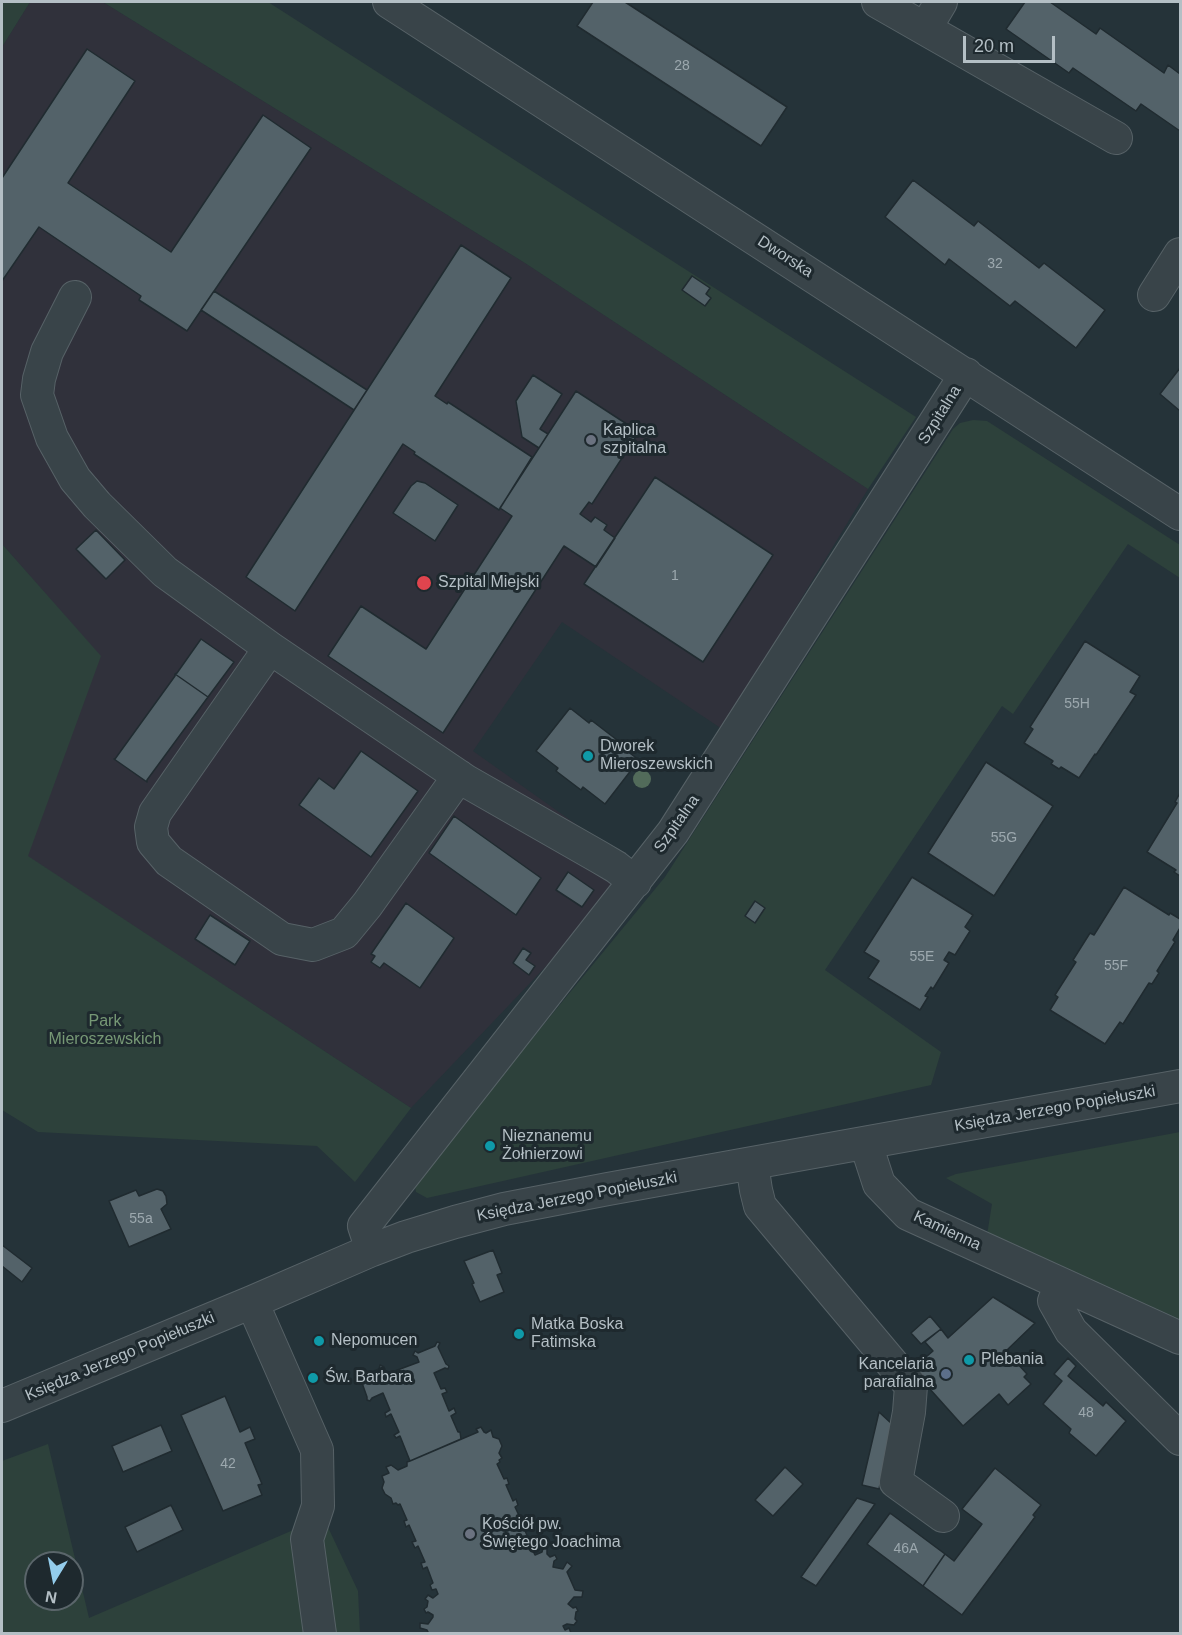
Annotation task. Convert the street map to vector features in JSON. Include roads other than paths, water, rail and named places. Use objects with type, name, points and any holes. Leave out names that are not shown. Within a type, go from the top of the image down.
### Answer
[{"type":"street","name":"Dworska","points":[[389,2],[1180,514]]},
{"type":"street","points":[[878,2],[1116,138]]},
{"type":"street","points":[[925,29],[941,2]]},
{"type":"street","points":[[1154,295],[1180,254]]},
{"type":"street","points":[[75,297],[47,352],[37,395],[52,438],[75,479],[97,505],[165,572],[270,648],[459,776],[616,867],[635,882]]},
{"type":"street","name":"Szpitalna","points":[[372,1250],[364,1226],[674,832],[966,374]]},
{"type":"street","points":[[270,648],[156,813],[151,827],[153,842],[169,861],[282,939],[313,945],[344,933],[367,905],[459,776]]},
{"type":"street","name":"Księdza Jerzego Popiełuszki","points":[[2,1406],[372,1250],[455,1222],[504,1209],[1180,1086]]},
{"type":"street","name":"Kamienna","points":[[866,1144],[879,1184],[908,1214],[1180,1338]]},
{"type":"street","points":[[752,1164],[760,1206],[912,1386],[896,1482],[943,1516]]},
{"type":"street","points":[[1061,1284],[1054,1301],[1071,1331],[1180,1439]]},
{"type":"street","points":[[252,1302],[317,1450],[318,1506],[307,1539],[320,1634]]},
{"type":"place","name":"Kaplica szpitalna","points":[[591,440]]},
{"type":"place","name":"Szpital Miejski","points":[[424,583]]},
{"type":"place","name":"Dworek Mieroszewskich","points":[[588,756]]},
{"type":"place","name":"Nieznanemu Żołnierzowi","points":[[490,1146]]},
{"type":"place","name":"Matka Boska Fatimska","points":[[519,1334]]},
{"type":"place","name":"Nepomucen","points":[[319,1341]]},
{"type":"place","name":"Plebania","points":[[969,1360]]},
{"type":"place","name":"Kancelaria parafialna","points":[[946,1374]]},
{"type":"place","name":"Św. Barbara","points":[[313,1378]]},
{"type":"place","name":"Kościół pw. Świętego Joachima","points":[[470,1534]]},
{"type":"park label","name":"Park Mieroszewskich","points":[[105,1031]]}]
